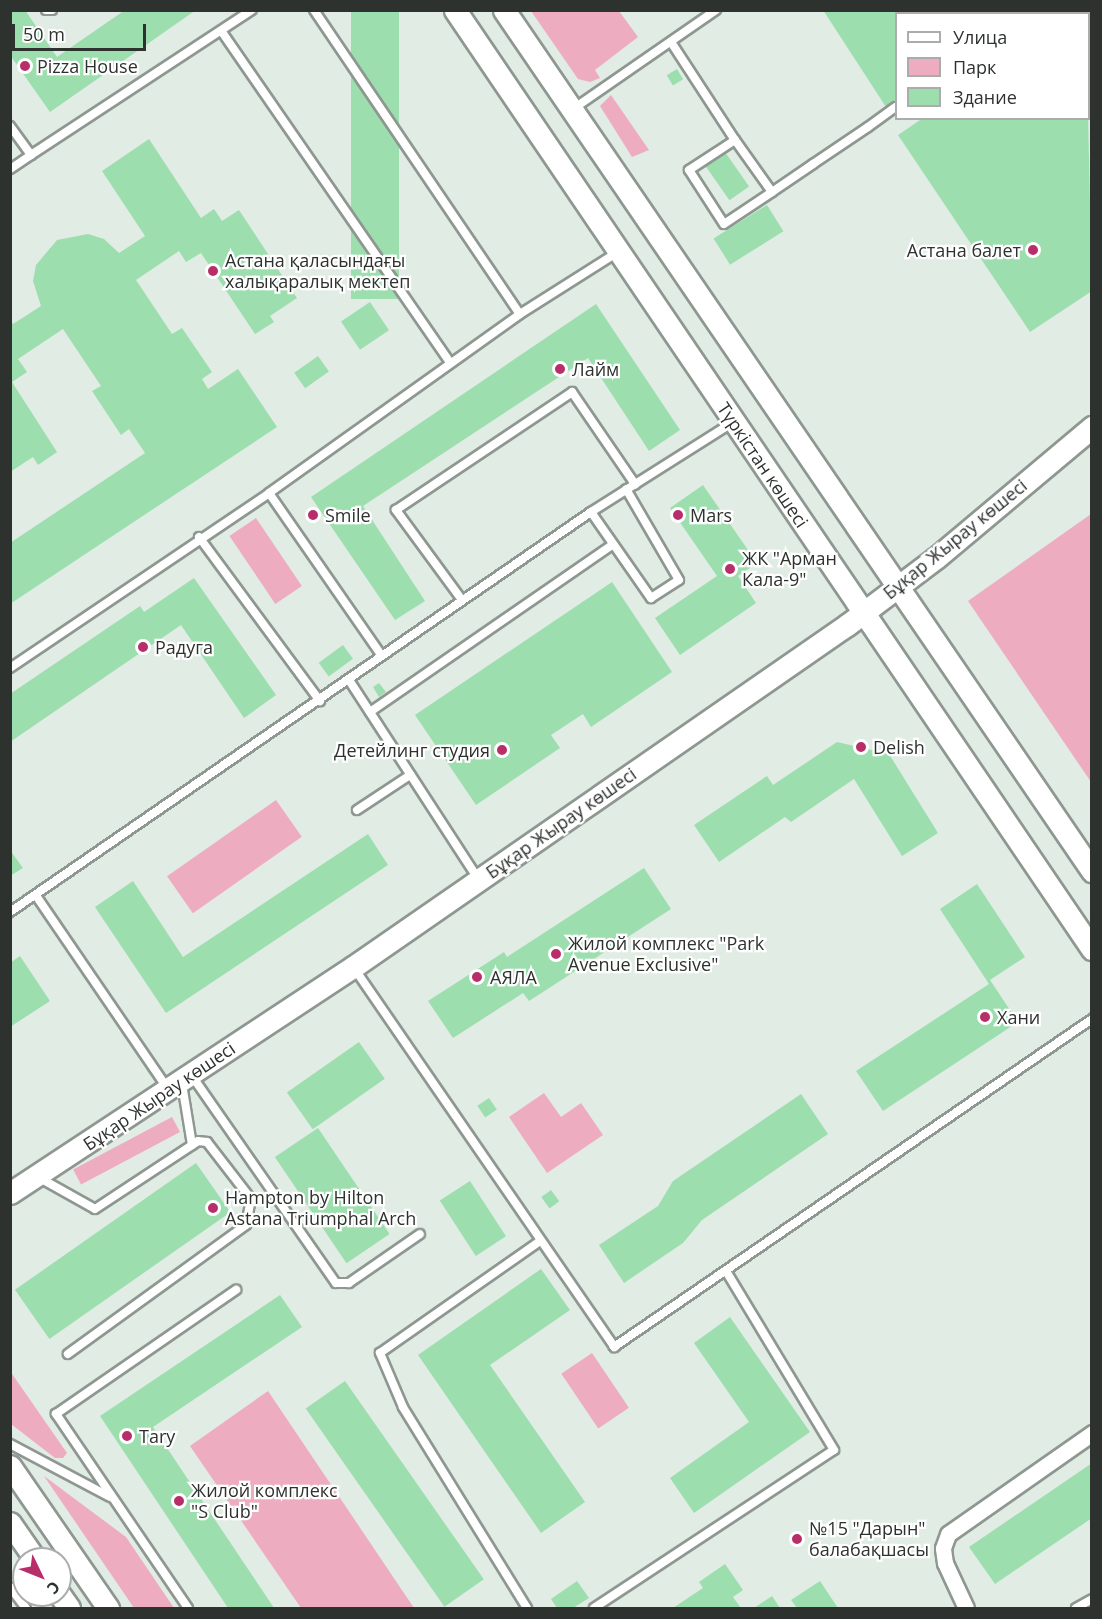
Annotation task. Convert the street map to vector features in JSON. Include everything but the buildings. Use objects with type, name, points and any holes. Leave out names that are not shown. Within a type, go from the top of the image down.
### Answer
[{"type":"main road","name":"Түркістан көшесі","points":[[460,12],[618,252],[1092,949]]},
{"type":"main road","points":[[505,13],[1092,871]]},
{"type":"main road","name":"Бұқар Жырау көшесі","points":[[12,1191],[353,967],[863,614],[1092,427]]},
{"type":"main road","points":[[10,1466],[108,1608]]},
{"type":"main road","points":[[10,1523],[27,1547]]},
{"type":"street","points":[[966,1608],[945,1563],[943,1548],[948,1534],[1092,1433]]},
{"type":"lane","points":[[46,10],[52,10]]},
{"type":"lane","points":[[10,169],[222,32],[252,10]]},
{"type":"lane","points":[[314,10],[520,314]]},
{"type":"lane","points":[[572,110],[716,10]]},
{"type":"lane","points":[[222,32],[450,362]]},
{"type":"lane","points":[[671,42],[772,192]]},
{"type":"lane","points":[[735,140],[689,170],[724,224],[895,108]]},
{"type":"lane","points":[[10,126],[31,155]]},
{"type":"lane","points":[[10,668],[199,537],[269,493],[520,314],[618,252]]},
{"type":"lane","points":[[462,600],[396,510],[552,405],[572,392],[635,484]]},
{"type":"lane","points":[[10,912],[37,897],[591,512],[734,423]]},
{"type":"lane","points":[[591,512],[651,598],[679,580],[626,489]]},
{"type":"lane","points":[[269,493],[382,656]]},
{"type":"lane","points":[[199,537],[320,701]]},
{"type":"lane","points":[[370,712],[612,545]]},
{"type":"lane","points":[[349,680],[479,880]]},
{"type":"lane","points":[[357,810],[410,775]]},
{"type":"lane","points":[[37,897],[336,1283],[349,1283],[420,1234]]},
{"type":"lane","points":[[353,967],[614,1347],[1092,1018]]},
{"type":"lane","points":[[180,1082],[192,1145]]},
{"type":"lane","points":[[38,1176],[95,1209],[192,1145],[207,1142],[216,1150],[251,1199],[246,1225],[68,1353]]},
{"type":"lane","points":[[528,1608],[403,1407],[380,1353],[540,1240]]},
{"type":"lane","points":[[594,1608],[834,1450],[726,1271]]},
{"type":"lane","points":[[188,1608],[56,1414],[236,1290]]},
{"type":"lane","points":[[10,1444],[112,1498]]},
{"type":"lane","points":[[10,1587],[26,1608]]},
{"type":"lane","points":[[1076,1608],[1092,1599]]},
{"type":"green space","points":[[531,11],[619,11],[638,37],[595,70],[600,78],[590,82],[578,79]]},
{"type":"green space","points":[[611,95],[649,150],[632,157],[600,106]]},
{"type":"green space","points":[[1091,514],[1091,782],[968,601]]},
{"type":"green space","points":[[256,518],[302,586],[275,604],[229,536]]},
{"type":"green space","points":[[276,800],[302,837],[193,913],[167,876]]},
{"type":"green space","points":[[544,1093],[561,1117],[581,1103],[603,1135],[547,1173],[509,1117]]},
{"type":"green space","points":[[172,1117],[180,1132],[81,1185],[73,1170]]},
{"type":"green space","points":[[592,1353],[629,1408],[598,1428],[561,1374]]},
{"type":"green space","points":[[10,1371],[67,1453],[63,1458],[55,1458],[11,1424]]},
{"type":"green space","points":[[268,1391],[414,1608],[301,1608],[190,1446]]},
{"type":"green space","points":[[44,1476],[126,1537],[174,1608],[134,1608]]},
{"type":"place","name":"Pizza House","points":[[25,66]]},
{"type":"place","name":"Астана балет","points":[[1033,250]]},
{"type":"place","name":"Астана қаласындағы халықаралық мектеп","points":[[213,271]]},
{"type":"place","name":"Лайм","points":[[560,369]]},
{"type":"place","name":"Smile","points":[[313,515]]},
{"type":"place","name":"Mars","points":[[678,515]]},
{"type":"place","name":"ЖК \"Арман Кала-9\"","points":[[730,569]]},
{"type":"place","name":"Радуга","points":[[143,647]]},
{"type":"place","name":"Delish","points":[[861,747]]},
{"type":"place","name":"Детейлинг студия","points":[[502,750]]},
{"type":"place","name":"Жилой комплекс \"Park Avenue Exclusive\"","points":[[556,954]]},
{"type":"place","name":"АЯЛА","points":[[477,977]]},
{"type":"place","name":"Хани","points":[[985,1017]]},
{"type":"place","name":"Hampton by Hilton Astana Triumphal Arch","points":[[213,1208]]},
{"type":"place","name":"Tary","points":[[127,1436]]},
{"type":"place","name":"Жилой комплекс \"S Club\"","points":[[179,1501]]},
{"type":"place","name":"№15 \"Дарын\" балабақшасы","points":[[797,1539]]}]
